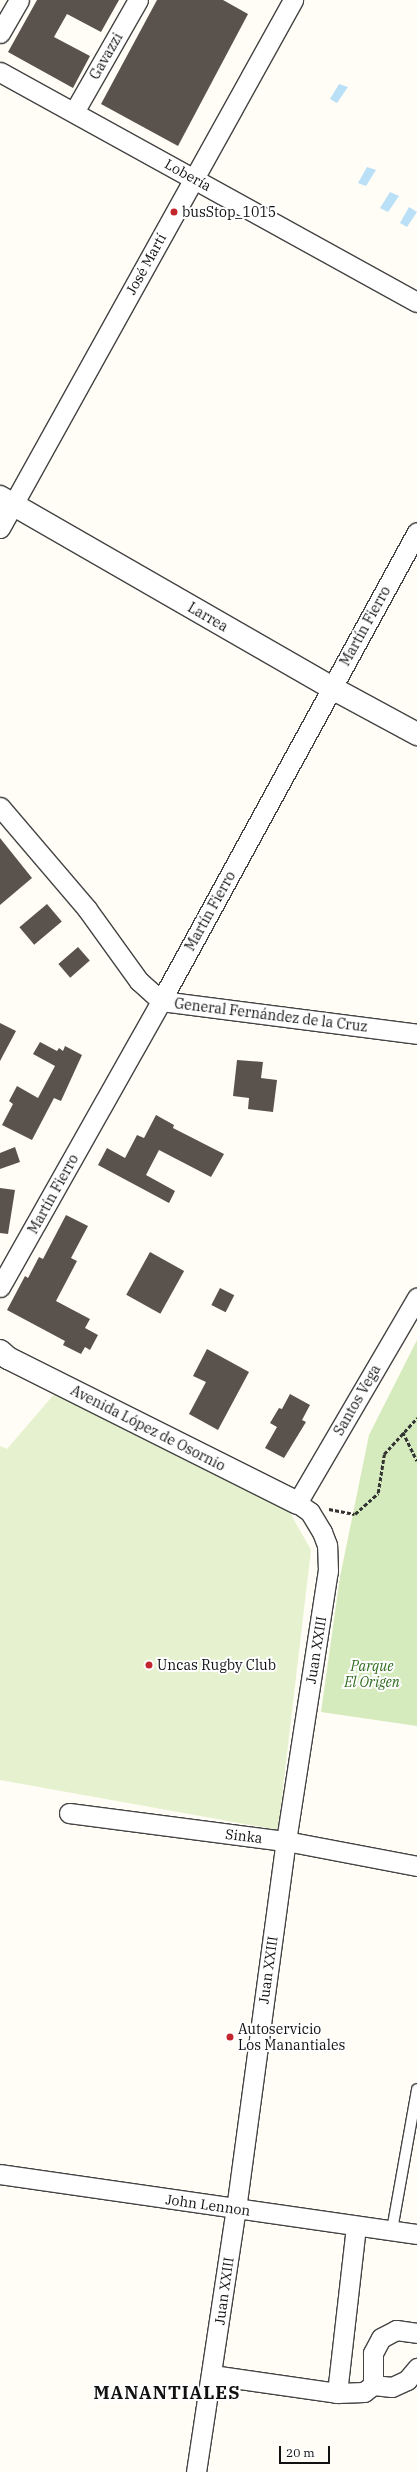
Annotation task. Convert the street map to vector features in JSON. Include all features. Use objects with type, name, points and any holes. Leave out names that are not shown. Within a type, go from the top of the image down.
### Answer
[{"type":"street","points":[[0,33],[19,0]]},
{"type":"street","name":"Gavazzi","points":[[74,112],[138,0]]},
{"type":"street","name":"José Martí","points":[[0,528],[7,501],[193,178],[293,0]]},
{"type":"street","name":"Lobería","points":[[0,72],[417,302]]},
{"type":"street","name":"Larrea","points":[[7,501],[332,688],[417,734]]},
{"type":"street","name":"Martín Fierro","points":[[0,1287],[161,1001],[417,532]]},
{"type":"street","name":"General Fernández de la Cruz","points":[[0,807],[87,909],[139,981],[161,1001],[417,1034]]},
{"type":"street","name":"Santos Vega","points":[[297,1503],[417,1298]]},
{"type":"street","name":"Avenida López de Osornio","points":[[0,1351],[8,1358],[297,1503]]},
{"type":"street","name":"Juan XXIII","points":[[196,2472],[212,2375],[236,2209],[286,1841],[328,1571],[327,1545],[322,1532],[310,1512],[297,1503]]},
{"type":"street","name":"Sinka","points":[[69,1813],[286,1841],[417,1866]]},
{"type":"street","name":"John Lennon","points":[[0,2174],[417,2234]]},
{"type":"street","points":[[337,2393],[356,2226]]},
{"type":"street","points":[[373,2385],[373,2353],[381,2338],[396,2330],[417,2332]]},
{"type":"street","points":[[212,2375],[337,2393],[364,2392],[373,2385],[392,2387],[407,2380],[417,2368]]},
{"type":"lane","points":[[392,2230],[417,2089]]},
{"type":"path","points":[[326,1508],[355,1514],[378,1493],[384,1454],[417,1418]]},
{"type":"path","points":[[403,1432],[417,1460]]},
{"type":"green space","name":"Parque El Origen","points":[[417,1340],[417,1726],[321,1712],[340,1577],[369,1435]]},
{"type":"green space","name":"Uncas Rugby Club","points":[[56,1392],[288,1509],[311,1550],[278,1830],[0,1780],[0,1446],[7,1449]]},
{"type":"water","points":[[339,84],[348,87],[337,103],[330,99]]},
{"type":"water","points":[[367,167],[376,170],[366,186],[358,183]]},
{"type":"water","points":[[390,192],[399,196],[388,212],[380,208]]},
{"type":"water","points":[[409,207],[417,212],[407,227],[400,223]]},
{"type":"building","points":[[37,0],[119,0],[101,32],[67,14],[54,37],[90,56],[73,88],[8,52]]},
{"type":"building","points":[[157,0],[223,0],[248,14],[178,146],[101,104]]},
{"type":"building","points":[[0,838],[32,878],[0,905]]},
{"type":"building","points":[[47,904],[62,922],[34,945],[19,927]]},
{"type":"building","points":[[78,947],[90,961],[70,978],[58,964]]},
{"type":"building","points":[[0,1023],[16,1031],[0,1061]]},
{"type":"building","points":[[40,1042],[57,1051],[59,1048],[63,1051],[65,1046],[82,1055],[61,1101],[54,1098],[32,1140],[2,1125],[13,1104],[9,1101],[17,1086],[38,1098],[55,1066],[33,1054]]},
{"type":"building","points":[[237,1060],[263,1062],[261,1078],[277,1080],[273,1112],[248,1109],[249,1098],[233,1096]]},
{"type":"building","points":[[156,1115],[174,1125],[173,1128],[224,1154],[211,1177],[159,1150],[146,1175],[175,1191],[169,1203],[98,1165],[107,1148],[125,1158],[137,1135],[144,1138]]},
{"type":"building","points":[[15,1147],[20,1162],[0,1169],[0,1153]]},
{"type":"building","points":[[0,1188],[15,1190],[8,1234],[0,1233]]},
{"type":"building","points":[[66,1215],[88,1226],[71,1258],[77,1261],[56,1301],[90,1319],[85,1328],[98,1335],[90,1350],[85,1347],[81,1354],[63,1345],[65,1341],[7,1310],[25,1276],[28,1278],[39,1257],[43,1259]]},
{"type":"building","points":[[150,1252],[184,1271],[160,1314],[126,1295]]},
{"type":"building","points":[[220,1288],[234,1295],[226,1312],[211,1305]]},
{"type":"building","points":[[207,1349],[249,1372],[218,1430],[189,1414],[206,1382],[193,1376]]},
{"type":"building","points":[[290,1394],[310,1405],[302,1420],[306,1422],[284,1458],[265,1448],[277,1427],[270,1423],[279,1408],[282,1409]]},
{"type":"place","name":"busStop_1015","points":[[174,212]]},
{"type":"place","name":"Uncas Rugby Club","points":[[149,1665]]},
{"type":"place","name":"Autoservicio Los Manantiales","points":[[230,2037]]},
{"type":"district","name":"MANANTIALES","points":[[167,2393]]}]
